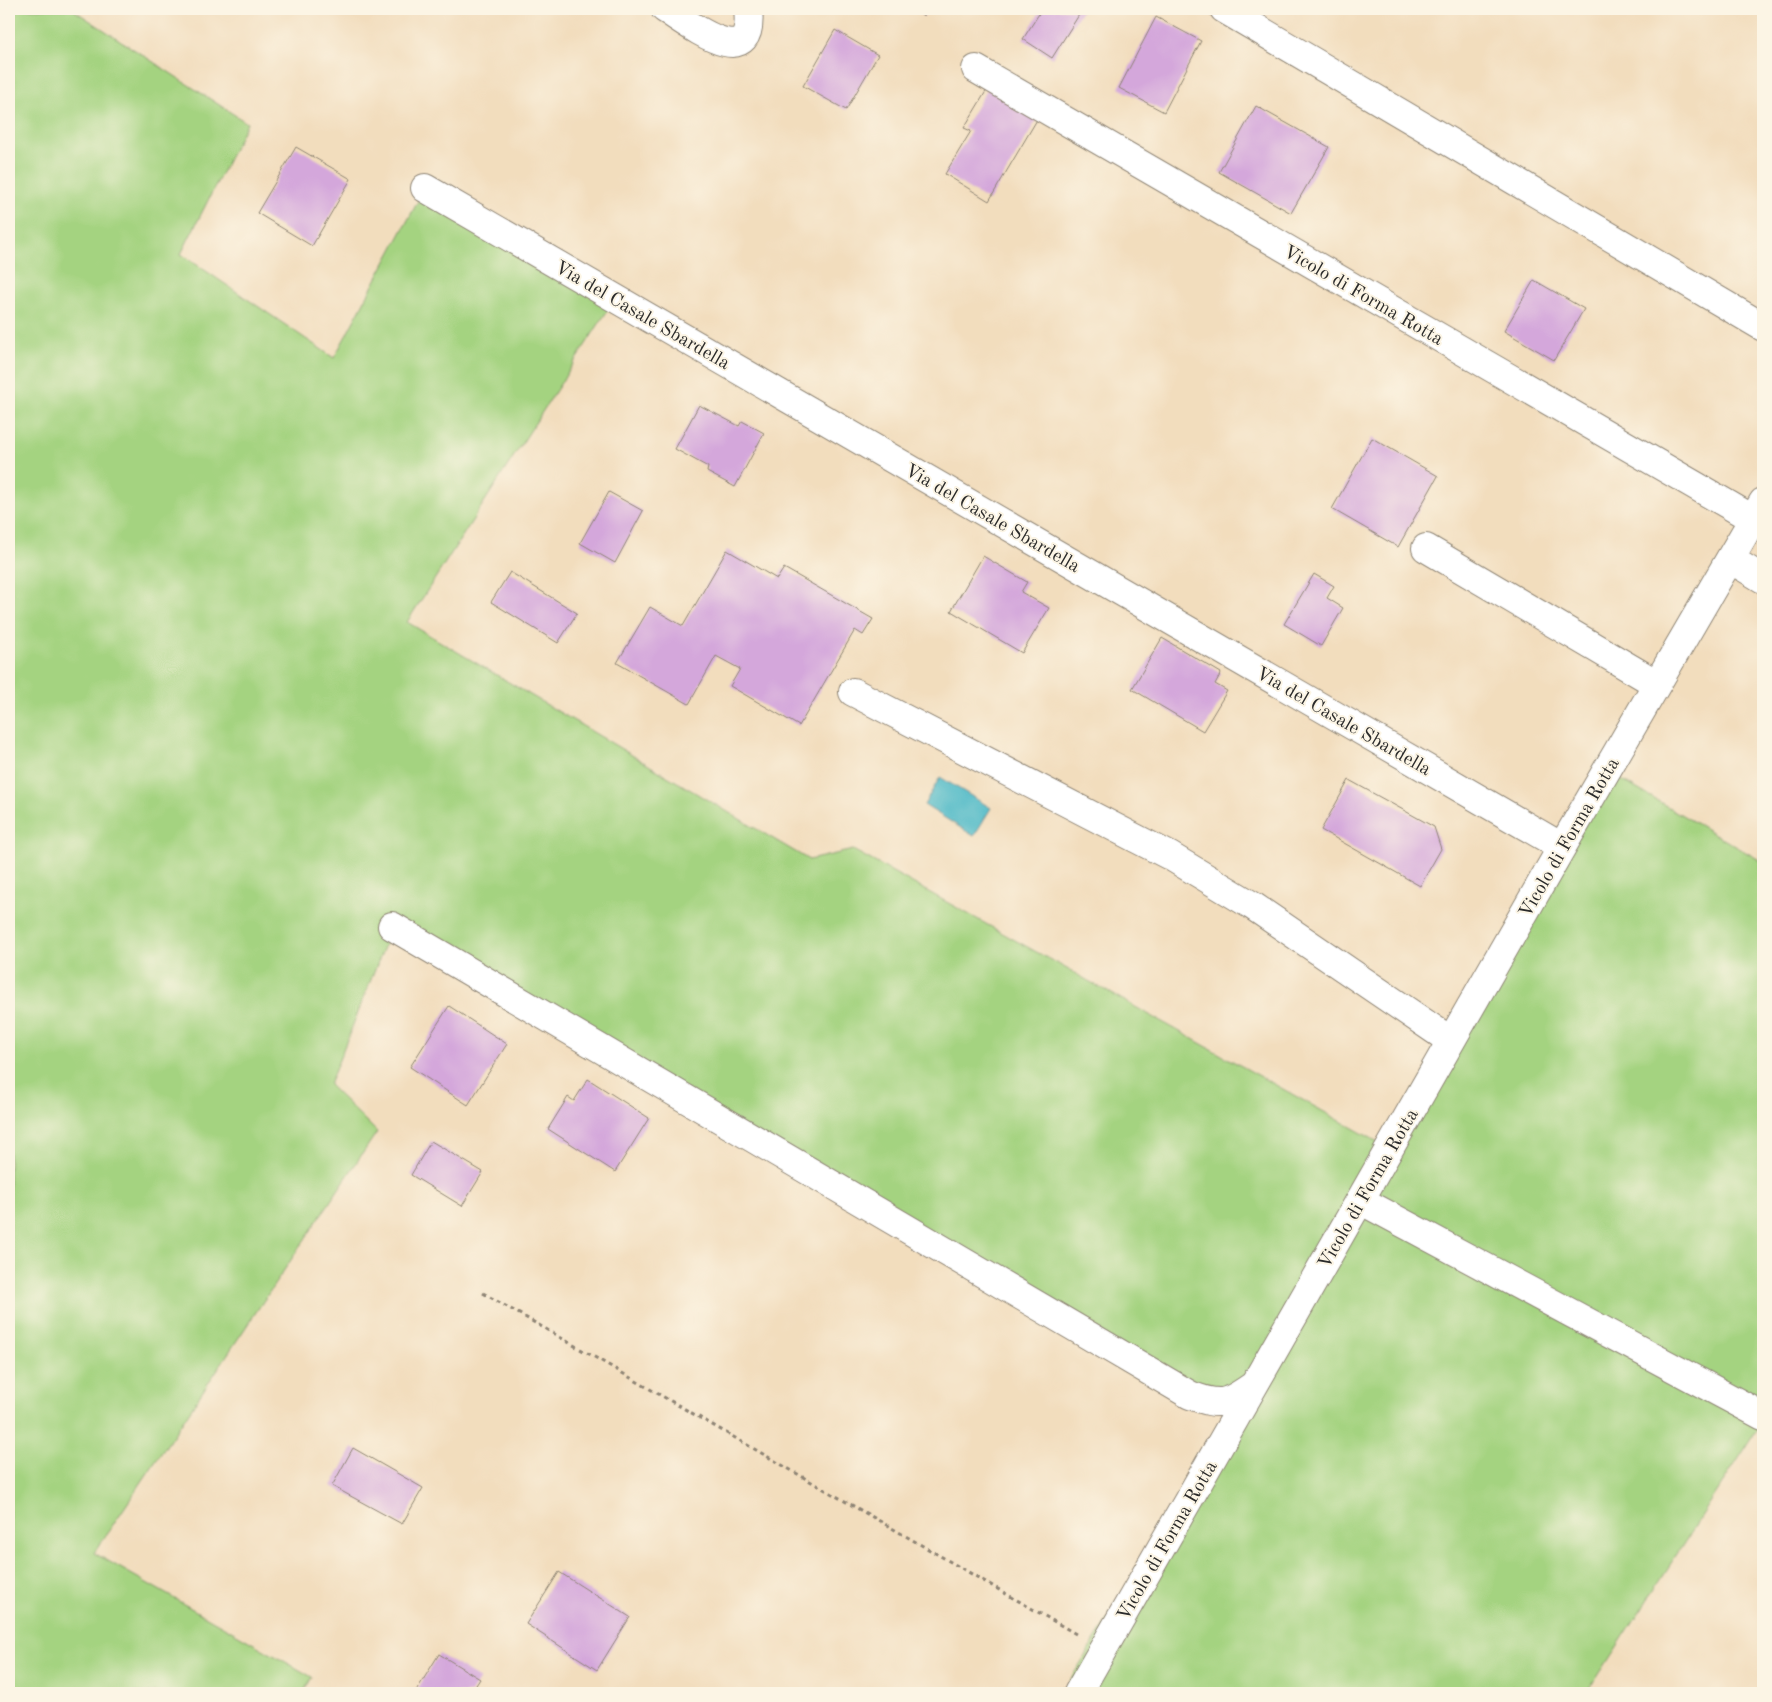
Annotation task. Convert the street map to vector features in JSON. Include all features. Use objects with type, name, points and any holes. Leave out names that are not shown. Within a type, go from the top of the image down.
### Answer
[{"type":"street","points":[[665,9],[709,37],[723,43],[734,42],[744,38],[749,28],[748,9]]},
{"type":"street","points":[[1224,9],[1763,327]]},
{"type":"street","name":"Vicolo di Forma Rotta","points":[[976,69],[1758,510],[1562,846],[1078,1693]]},
{"type":"street","name":"Via del Casale Sbardella","points":[[425,188],[1562,846]]},
{"type":"street","points":[[1426,548],[1657,684]]},
{"type":"street","points":[[1730,559],[1763,579]]},
{"type":"street","points":[[853,692],[1170,856],[1252,906],[1451,1041]]},
{"type":"street","points":[[392,926],[1190,1395],[1206,1401],[1229,1402],[1254,1386]]},
{"type":"street","points":[[1360,1200],[1763,1416]]},
{"type":"path","points":[[483,1293],[1103,1649]]},
{"type":"green space","points":[[9,9],[72,9],[247,123],[181,254],[334,358],[425,188],[615,299],[407,622],[809,860],[853,850],[1389,1148],[1606,771],[1763,862],[1763,1421],[1587,1693],[1062,1693],[1253,1386],[1175,1386],[392,927],[329,1085],[377,1132],[94,1553],[312,1677],[303,1693],[9,1693]]},
{"type":"water","points":[[940,777],[991,808],[974,836],[924,805]]},
{"type":"building","points":[[912,9],[928,9],[924,16]]},
{"type":"building","points":[[1042,9],[1082,10],[1052,58],[1023,39]]},
{"type":"building","points":[[1156,17],[1201,41],[1164,112],[1119,88]]},
{"type":"building","points":[[835,30],[878,55],[846,110],[803,86]]},
{"type":"building","points":[[988,88],[1038,118],[989,201],[945,174],[971,131],[964,128]]},
{"type":"building","points":[[1256,106],[1329,147],[1291,213],[1219,172]]},
{"type":"building","points":[[296,147],[351,179],[312,246],[257,213]]},
{"type":"building","points":[[1534,280],[1584,309],[1554,360],[1504,331]]},
{"type":"building","points":[[699,405],[739,426],[742,421],[764,433],[735,487],[707,472],[708,467],[675,449]]},
{"type":"building","points":[[1372,438],[1438,476],[1398,547],[1332,509]]},
{"type":"building","points":[[609,492],[643,511],[615,563],[580,543]]},
{"type":"building","points":[[727,550],[777,579],[784,568],[873,619],[863,635],[855,630],[799,726],[730,686],[740,669],[716,656],[689,704],[617,663],[650,607],[683,626]]},
{"type":"building","points":[[983,556],[1027,582],[1021,592],[1049,608],[1022,653],[951,611]]},
{"type":"building","points":[[510,572],[577,613],[558,643],[491,602]]},
{"type":"building","points":[[1314,574],[1334,586],[1327,598],[1343,608],[1321,646],[1284,624]]},
{"type":"building","points":[[1162,638],[1221,673],[1215,684],[1227,691],[1203,731],[1132,689]]},
{"type":"building","points":[[1349,780],[1434,827],[1441,849],[1420,886],[1321,830]]},
{"type":"building","points":[[449,1006],[507,1044],[468,1105],[410,1067]]},
{"type":"building","points":[[588,1079],[649,1118],[615,1172],[548,1129],[568,1097],[574,1101]]},
{"type":"building","points":[[431,1141],[483,1172],[462,1206],[411,1175]]},
{"type":"building","points":[[353,1448],[423,1488],[402,1524],[332,1486]]},
{"type":"building","points":[[559,1572],[630,1617],[597,1670],[526,1624]]},
{"type":"building","points":[[439,1654],[480,1679],[471,1693],[415,1693]]}]
